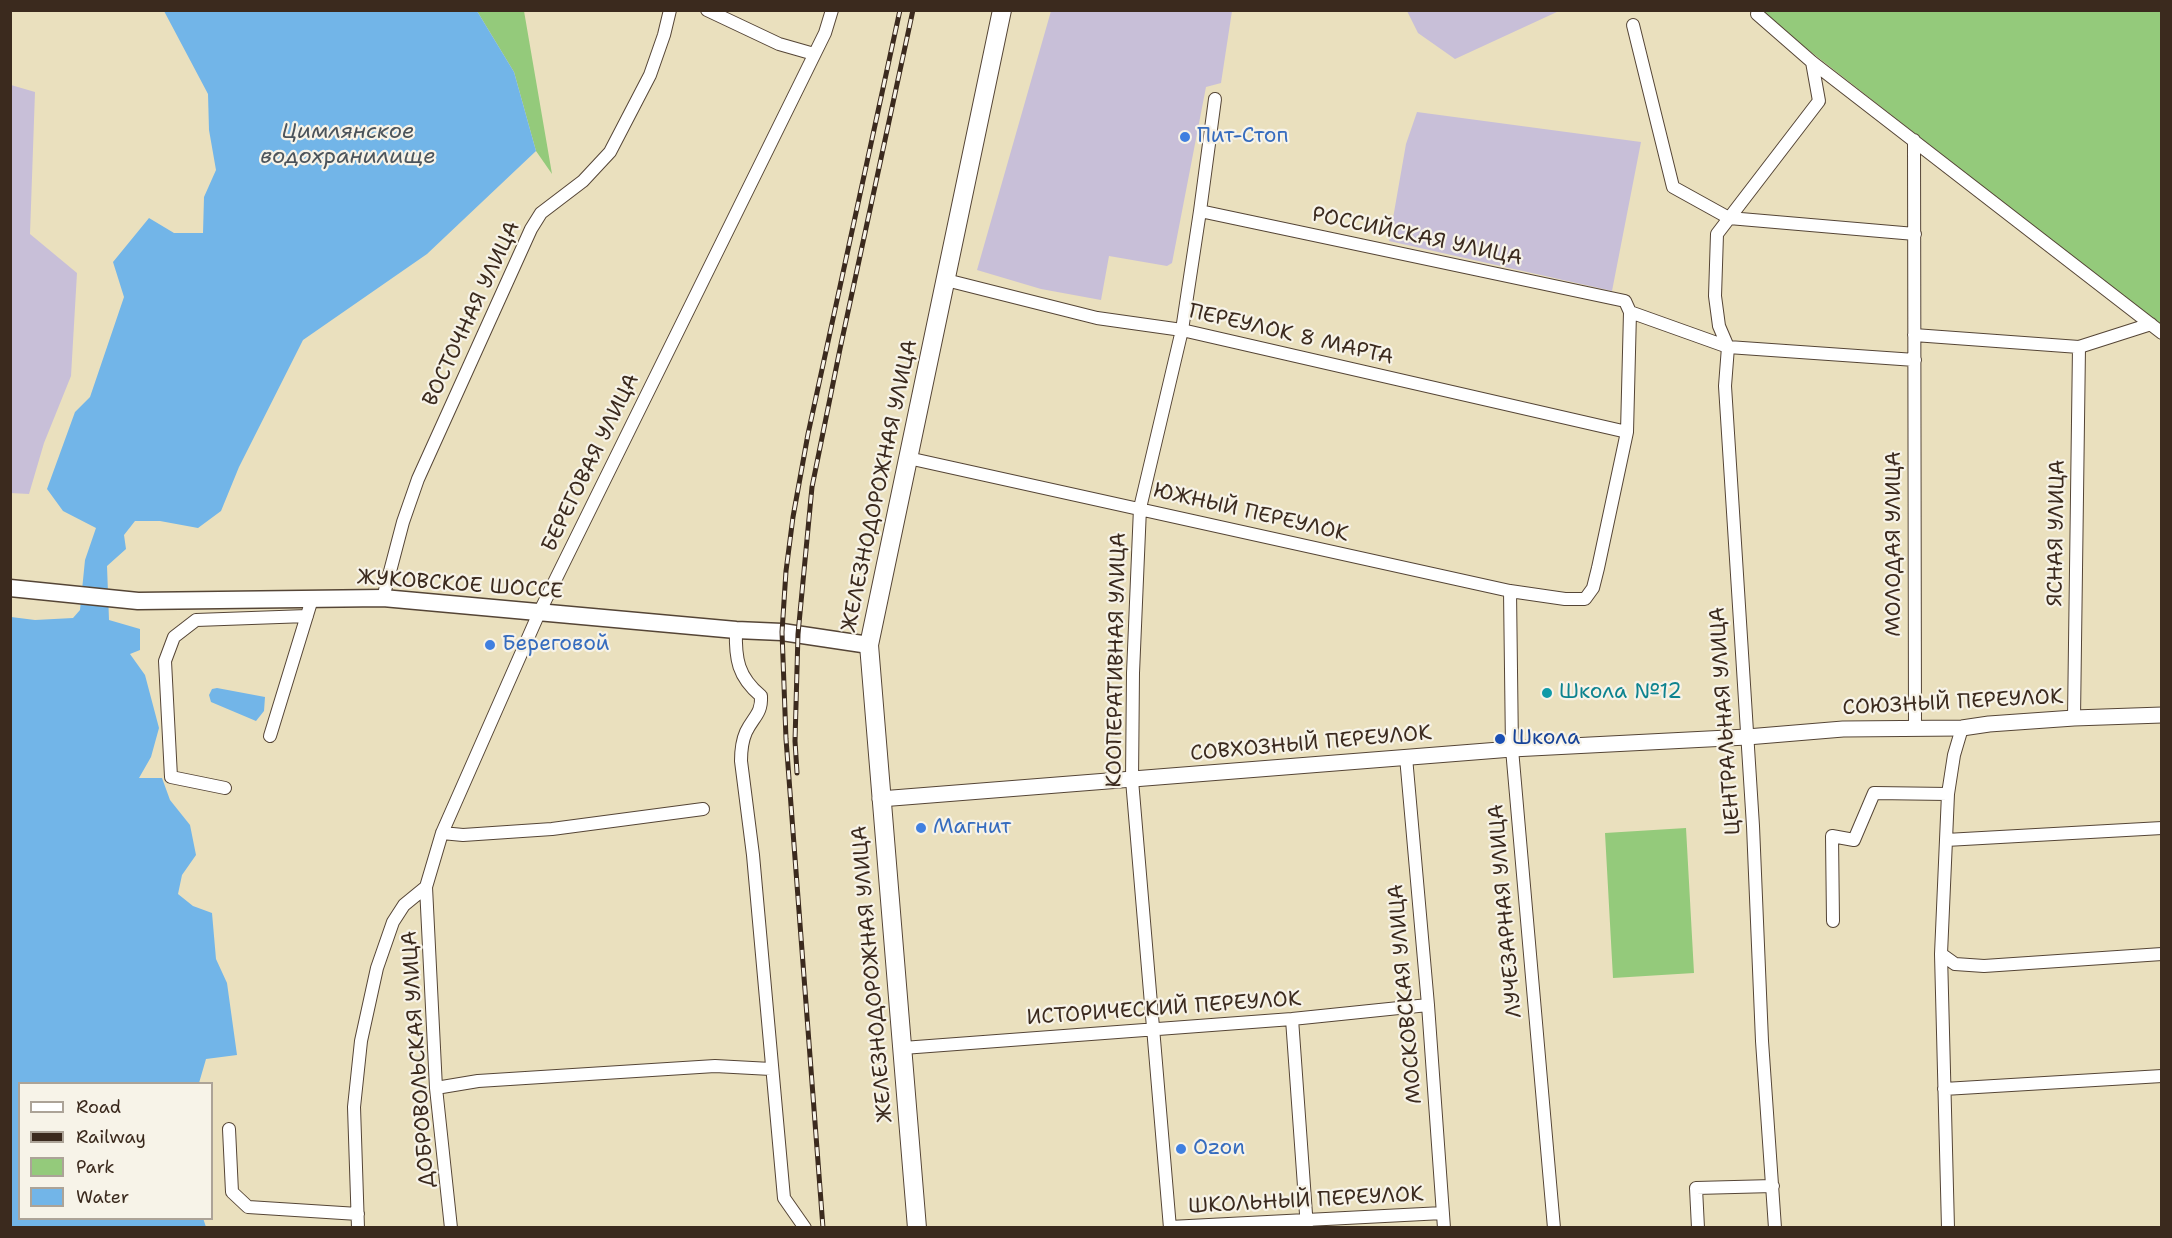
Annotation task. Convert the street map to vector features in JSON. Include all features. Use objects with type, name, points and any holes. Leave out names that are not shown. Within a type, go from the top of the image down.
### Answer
[{"type":"main road","name":"ЖЕЛЕЗНОДОРОЖНАЯ УЛИЦА","points":[[916,1227],[869,645],[1002,10]]},
{"type":"main road","name":"ЖУКОВСКОЕ ШОССЕ","points":[[10,588],[138,601],[383,598],[735,630],[782,632],[869,645]]},
{"type":"street","name":"ВОСТОЧНАЯ УЛИЦА","points":[[383,598],[403,522],[418,479],[531,229],[542,213],[583,181],[610,152],[650,75],[670,10]]},
{"type":"street","points":[[707,10],[779,44],[814,54]]},
{"type":"street","name":"БЕРЕГОВАЯ УЛИЦА","points":[[426,887],[442,832],[539,613],[825,33],[832,10]]},
{"type":"street","points":[[1757,14],[1812,62],[2162,333]]},
{"type":"street","points":[[1633,25],[1673,187],[1729,218],[1916,234]]},
{"type":"street","name":"ЦЕНТРАЛЬНАЯ УЛИЦА","points":[[1775,1227],[1765,1098],[1753,826],[1725,386],[1728,347],[1719,326],[1715,296],[1717,234],[1819,101],[1812,62]]},
{"type":"street","name":"КООПЕРАТИВНАЯ УЛИЦА","points":[[1170,1227],[1132,780],[1133,673],[1140,508],[1182,330],[1215,99]]},
{"type":"street","name":"МОЛОДАЯ УЛИЦА","points":[[1914,140],[1916,234],[1915,727]]},
{"type":"street","name":"РОССИЙСКАЯ УЛИЦА","points":[[1200,211],[1628,306],[1728,347]]},
{"type":"street","name":"ПЕРЕУЛОК 8 МАРТА","points":[[946,280],[1097,318],[1182,330],[1627,432]]},
{"type":"street","points":[[1627,432],[1628,306]]},
{"type":"street","points":[[1914,335],[2079,347],[2151,324]]},
{"type":"street","points":[[1728,347],[1915,360]]},
{"type":"street","name":"ЯСНАЯ УЛИЦА","points":[[2074,718],[2079,347]]},
{"type":"street","name":"ЮЖНЫЙ ПЕРЕУЛОК","points":[[908,458],[1510,591],[1565,600],[1585,599],[1593,588],[1627,432]]},
{"type":"street","name":"ЛУЧЕЗАРНАЯ УЛИЦА","points":[[1510,591],[1512,749],[1554,1227]]},
{"type":"street","points":[[270,736],[312,599]]},
{"type":"street","points":[[225,788],[171,777],[165,661],[174,637],[196,620],[307,616]]},
{"type":"street","points":[[735,630],[735,657],[741,672],[761,696],[762,707],[746,732],[741,750],[741,762],[753,855],[784,1198],[805,1227]]},
{"type":"street","name":"СОЮЗНЫЙ ПЕРЕУЛОК","points":[[1747,736],[1843,729],[1962,728],[2074,718],[2162,716]]},
{"type":"street","points":[[1948,1227],[1941,954],[1948,794],[1954,754],[1962,728]]},
{"type":"street","name":"СОВХОЗНЫЙ ПЕРЕУЛОК","points":[[880,799],[1512,749],[1747,736]]},
{"type":"street","name":"МОСКОВСКАЯ УЛИЦА","points":[[1406,757],[1428,1005],[1444,1227]]},
{"type":"street","points":[[1833,921],[1832,836],[1854,840],[1874,793],[1948,794]]},
{"type":"street","points":[[442,832],[463,835],[552,829],[703,809]]},
{"type":"street","points":[[1946,840],[2162,828]]},
{"type":"street","points":[[358,1227],[354,1107],[361,1041],[377,969],[393,922],[404,905],[426,887]]},
{"type":"street","name":"ДОБРОВОЛЬСКАЯ УЛИЦА","points":[[426,887],[436,1088],[451,1227]]},
{"type":"street","points":[[1941,954],[1955,963],[1984,966],[2162,954]]},
{"type":"street","name":"ИСТОРИЧЕСКИЙ ПЕРЕУЛОК","points":[[903,1048],[1292,1019],[1428,1005]]},
{"type":"street","points":[[1292,1019],[1307,1224]]},
{"type":"street","points":[[436,1088],[478,1081],[715,1066],[771,1070]]},
{"type":"street","points":[[1944,1089],[2162,1076]]},
{"type":"street","points":[[229,1129],[232,1192],[248,1207],[358,1214]]},
{"type":"street","points":[[1698,1227],[1696,1188],[1773,1186]]},
{"type":"street","name":"ШКОЛЬНЫЙ ПЕРЕУЛОК","points":[[1170,1227],[1307,1224],[1443,1213]]},
{"type":"shaded area","points":[[1051,11],[1232,11],[1221,83],[1206,87],[1172,263],[1167,266],[1109,256],[1101,300],[1041,289],[977,270]]},
{"type":"shaded area","points":[[1407,11],[1559,11],[1455,59],[1418,33]]},
{"type":"shaded area","points":[[11,85],[35,92],[30,234],[77,273],[71,376],[44,443],[29,494],[10,493]]},
{"type":"shaded area","points":[[1417,112],[1641,142],[1612,291],[1389,241],[1406,144]]},
{"type":"green space","points":[[477,11],[524,11],[552,174],[536,151],[514,72]]},
{"type":"green space","points":[[1761,11],[2161,11],[2161,326],[1774,23]]},
{"type":"green space","points":[[1686,828],[1694,973],[1613,978],[1605,833]]},
{"type":"water","name":"Цимлянское водохранилище","points":[[164,11],[477,11],[514,72],[536,151],[427,254],[303,340],[239,467],[221,511],[198,528],[160,521],[135,521],[124,535],[126,549],[107,566],[109,620],[140,629],[140,650],[130,654],[145,675],[159,728],[151,757],[139,778],[162,778],[170,800],[190,825],[196,855],[182,875],[178,894],[193,906],[212,913],[216,959],[227,983],[237,1055],[206,1059],[199,1082],[18,1082],[18,1220],[204,1220],[206,1227],[11,1228],[11,617],[35,620],[73,618],[80,610],[85,560],[96,528],[63,511],[47,489],[75,412],[90,397],[124,297],[113,262],[149,218],[174,233],[203,233],[204,197],[216,170],[209,130],[208,94]]},
{"type":"water","points":[[212,689],[265,697],[264,711],[256,721],[211,702],[209,695]]},
{"type":"railway","points":[[823,1228],[786,739],[782,632],[786,571],[793,517],[808,434],[900,10]]},
{"type":"railway","points":[[797,773],[795,741],[798,634],[812,487],[913,10]]},
{"type":"place","name":"Пит-Стоп","points":[[1185,137]]},
{"type":"place","name":"Береговой","points":[[490,645]]},
{"type":"place","name":"Школа №12","points":[[1547,693]]},
{"type":"place","name":"Школа","points":[[1500,739]]},
{"type":"place","name":"Магнит","points":[[921,828]]},
{"type":"place","name":"Ozon","points":[[1181,1149]]}]
